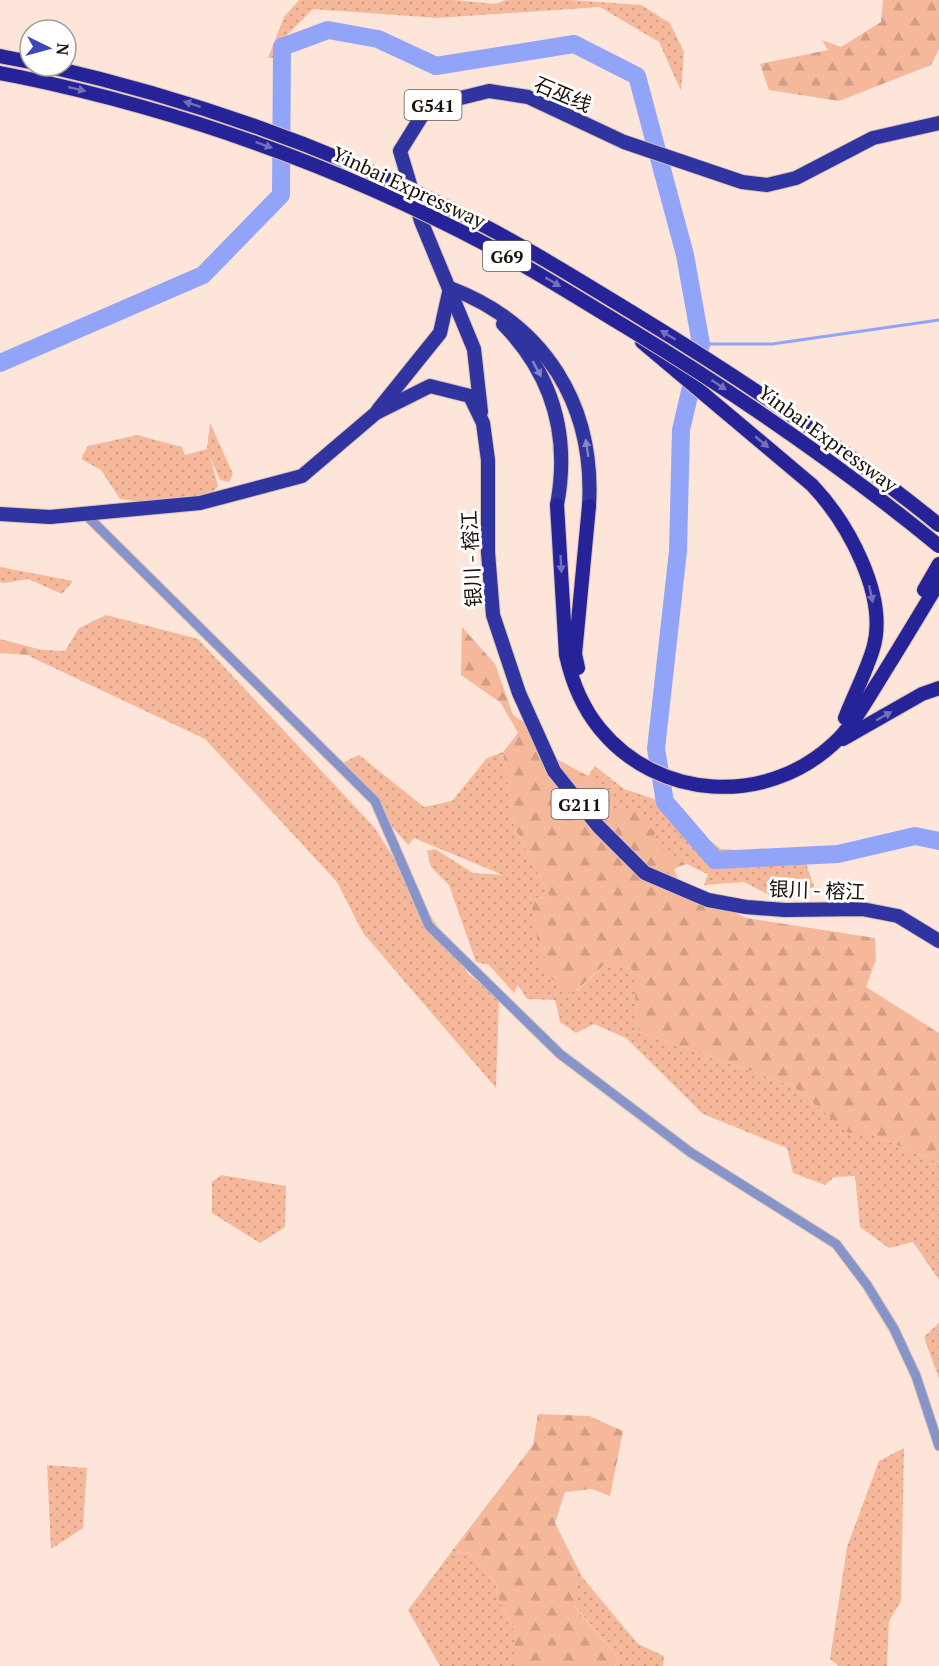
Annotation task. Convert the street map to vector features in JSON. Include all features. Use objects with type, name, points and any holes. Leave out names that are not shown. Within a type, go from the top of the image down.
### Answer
[{"type":"highway","points":[[0,56],[18,60]]},
{"type":"highway","name":"Yinbai Expressway","points":[[0,73],[75,88],[237,136],[312,164],[403,203],[483,243],[579,297],[782,428],[939,546]]},
{"type":"highway","name":"Yinbai Expressway","points":[[78,74],[176,99],[271,131],[364,168],[455,210],[544,258],[738,379],[838,448],[939,525]]},
{"type":"highway","name":"石巫线","points":[[450,288],[421,220],[400,151],[428,106],[489,91],[528,97],[624,142],[742,182],[767,185],[796,178],[873,138],[939,123]]},
{"type":"highway","points":[[376,413],[440,333],[450,288]]},
{"type":"highway","points":[[450,288],[474,349],[483,423]]},
{"type":"highway","points":[[450,288],[477,303],[501,322],[522,345],[539,372],[553,403],[560,437],[562,471],[557,505],[566,655],[582,702],[599,729],[610,741],[638,757],[664,776],[679,782],[743,787],[772,780],[798,769],[833,744],[922,694],[939,688]]},
{"type":"highway","points":[[450,288],[482,302],[511,321],[537,345],[558,372],[574,404],[585,436],[590,471],[589,506],[575,654],[583,684],[598,711],[638,757]]},
{"type":"highway","points":[[621,324],[812,485],[834,511],[852,539],[870,588],[876,623],[873,647],[845,717]]},
{"type":"highway","name":"银川 - 榕江","points":[[0,514],[50,517],[200,503],[302,476],[376,413],[430,386],[470,396],[483,423],[488,460],[488,552],[493,615],[519,693],[554,771],[598,825],[645,873],[708,900],[746,907],[785,910],[862,909],[898,916],[939,940]]},
{"type":"highway","points":[[711,783],[782,767],[817,746],[845,717],[939,564]]},
{"type":"highway","points":[[833,744],[852,723],[939,582]]},
{"type":"street","points":[[85,514],[375,801],[429,926],[560,1054],[690,1152],[836,1244],[867,1285],[894,1329],[916,1376],[939,1446]]},
{"type":"green space","points":[[299,0],[453,0],[495,4],[506,0],[570,0],[641,5],[670,23],[684,52],[681,91],[659,42],[600,7],[437,18],[313,9],[285,37],[278,58],[268,58],[284,17]]},
{"type":"green space","points":[[883,0],[939,0],[939,49],[931,65],[839,101],[769,90],[760,64],[828,50],[822,40],[841,47],[881,22]]},
{"type":"green space","points":[[210,423],[233,474],[229,482],[220,480],[210,456],[218,486],[211,494],[136,509],[135,501],[120,499],[101,470],[81,459],[88,446],[137,435],[182,447],[185,455],[207,449]]},
{"type":"green space","points":[[0,567],[73,581],[62,594],[28,579],[4,583],[0,582]]},
{"type":"green space","points":[[106,615],[198,639],[374,827],[468,974],[499,998],[496,1088],[363,933],[337,882],[205,739],[31,657],[26,649],[65,651],[79,628]]},
{"type":"green space","points":[[462,627],[495,664],[513,715],[529,726],[538,749],[588,776],[613,811],[634,808],[655,833],[651,842],[686,864],[674,869],[680,885],[746,918],[875,938],[876,960],[866,987],[939,1033],[939,1163],[864,1131],[849,1133],[793,1086],[638,1031],[633,969],[604,965],[576,991],[568,993],[542,970],[530,893],[539,899],[549,895],[515,828],[503,752],[518,733],[501,703],[461,675]]},
{"type":"green space","points":[[0,639],[42,650],[27,649],[30,655],[0,653]]},
{"type":"green space","points":[[503,752],[515,828],[549,895],[539,899],[577,991],[604,965],[634,969],[638,1031],[793,1086],[849,1132],[864,1131],[939,1163],[939,1280],[913,1242],[889,1248],[860,1227],[855,1176],[834,1177],[825,1185],[793,1173],[787,1148],[703,1114],[626,1038],[594,1024],[576,1033],[560,1022],[555,1000],[527,999],[518,985],[514,993],[489,965],[476,962],[449,885],[431,867],[427,851],[435,849],[473,873],[503,875],[414,838],[408,845],[338,765],[359,755],[424,807],[452,801],[487,758]]},
{"type":"green space","points":[[595,766],[624,789],[684,809],[693,828],[721,849],[786,853],[798,862],[804,857],[814,887],[777,899],[744,882],[704,885],[708,874],[658,847],[613,811],[588,776]]},
{"type":"green space","points":[[221,1175],[286,1186],[285,1227],[260,1243],[212,1213],[212,1182]]},
{"type":"green space","points":[[939,1323],[939,1379],[924,1337]]},
{"type":"green space","points":[[538,1414],[589,1416],[623,1431],[610,1496],[592,1489],[565,1492],[555,1523],[582,1577],[575,1565],[575,1607],[620,1660],[615,1666],[515,1666],[515,1633],[496,1594],[497,1584],[470,1554],[452,1551],[533,1445]]},
{"type":"green space","points":[[904,1448],[901,1601],[889,1621],[887,1666],[839,1666],[830,1659],[847,1547],[879,1461]]},
{"type":"green space","points":[[47,1465],[87,1468],[83,1528],[51,1549]]},
{"type":"green space","points":[[557,1528],[582,1577],[638,1644],[664,1656],[663,1666],[615,1666],[620,1660],[575,1606],[575,1564]]},
{"type":"green space","points":[[452,1551],[470,1554],[497,1584],[496,1594],[515,1633],[515,1666],[440,1666],[408,1610]]},
{"type":"waterway","points":[[0,363],[203,275],[281,195],[282,47],[328,30],[378,39],[436,66],[574,44],[637,76],[685,255],[701,344],[681,430],[678,551],[656,749],[665,802],[715,860],[838,854],[915,836],[939,841]]},
{"type":"waterway","points":[[701,344],[772,344],[939,320]]}]
